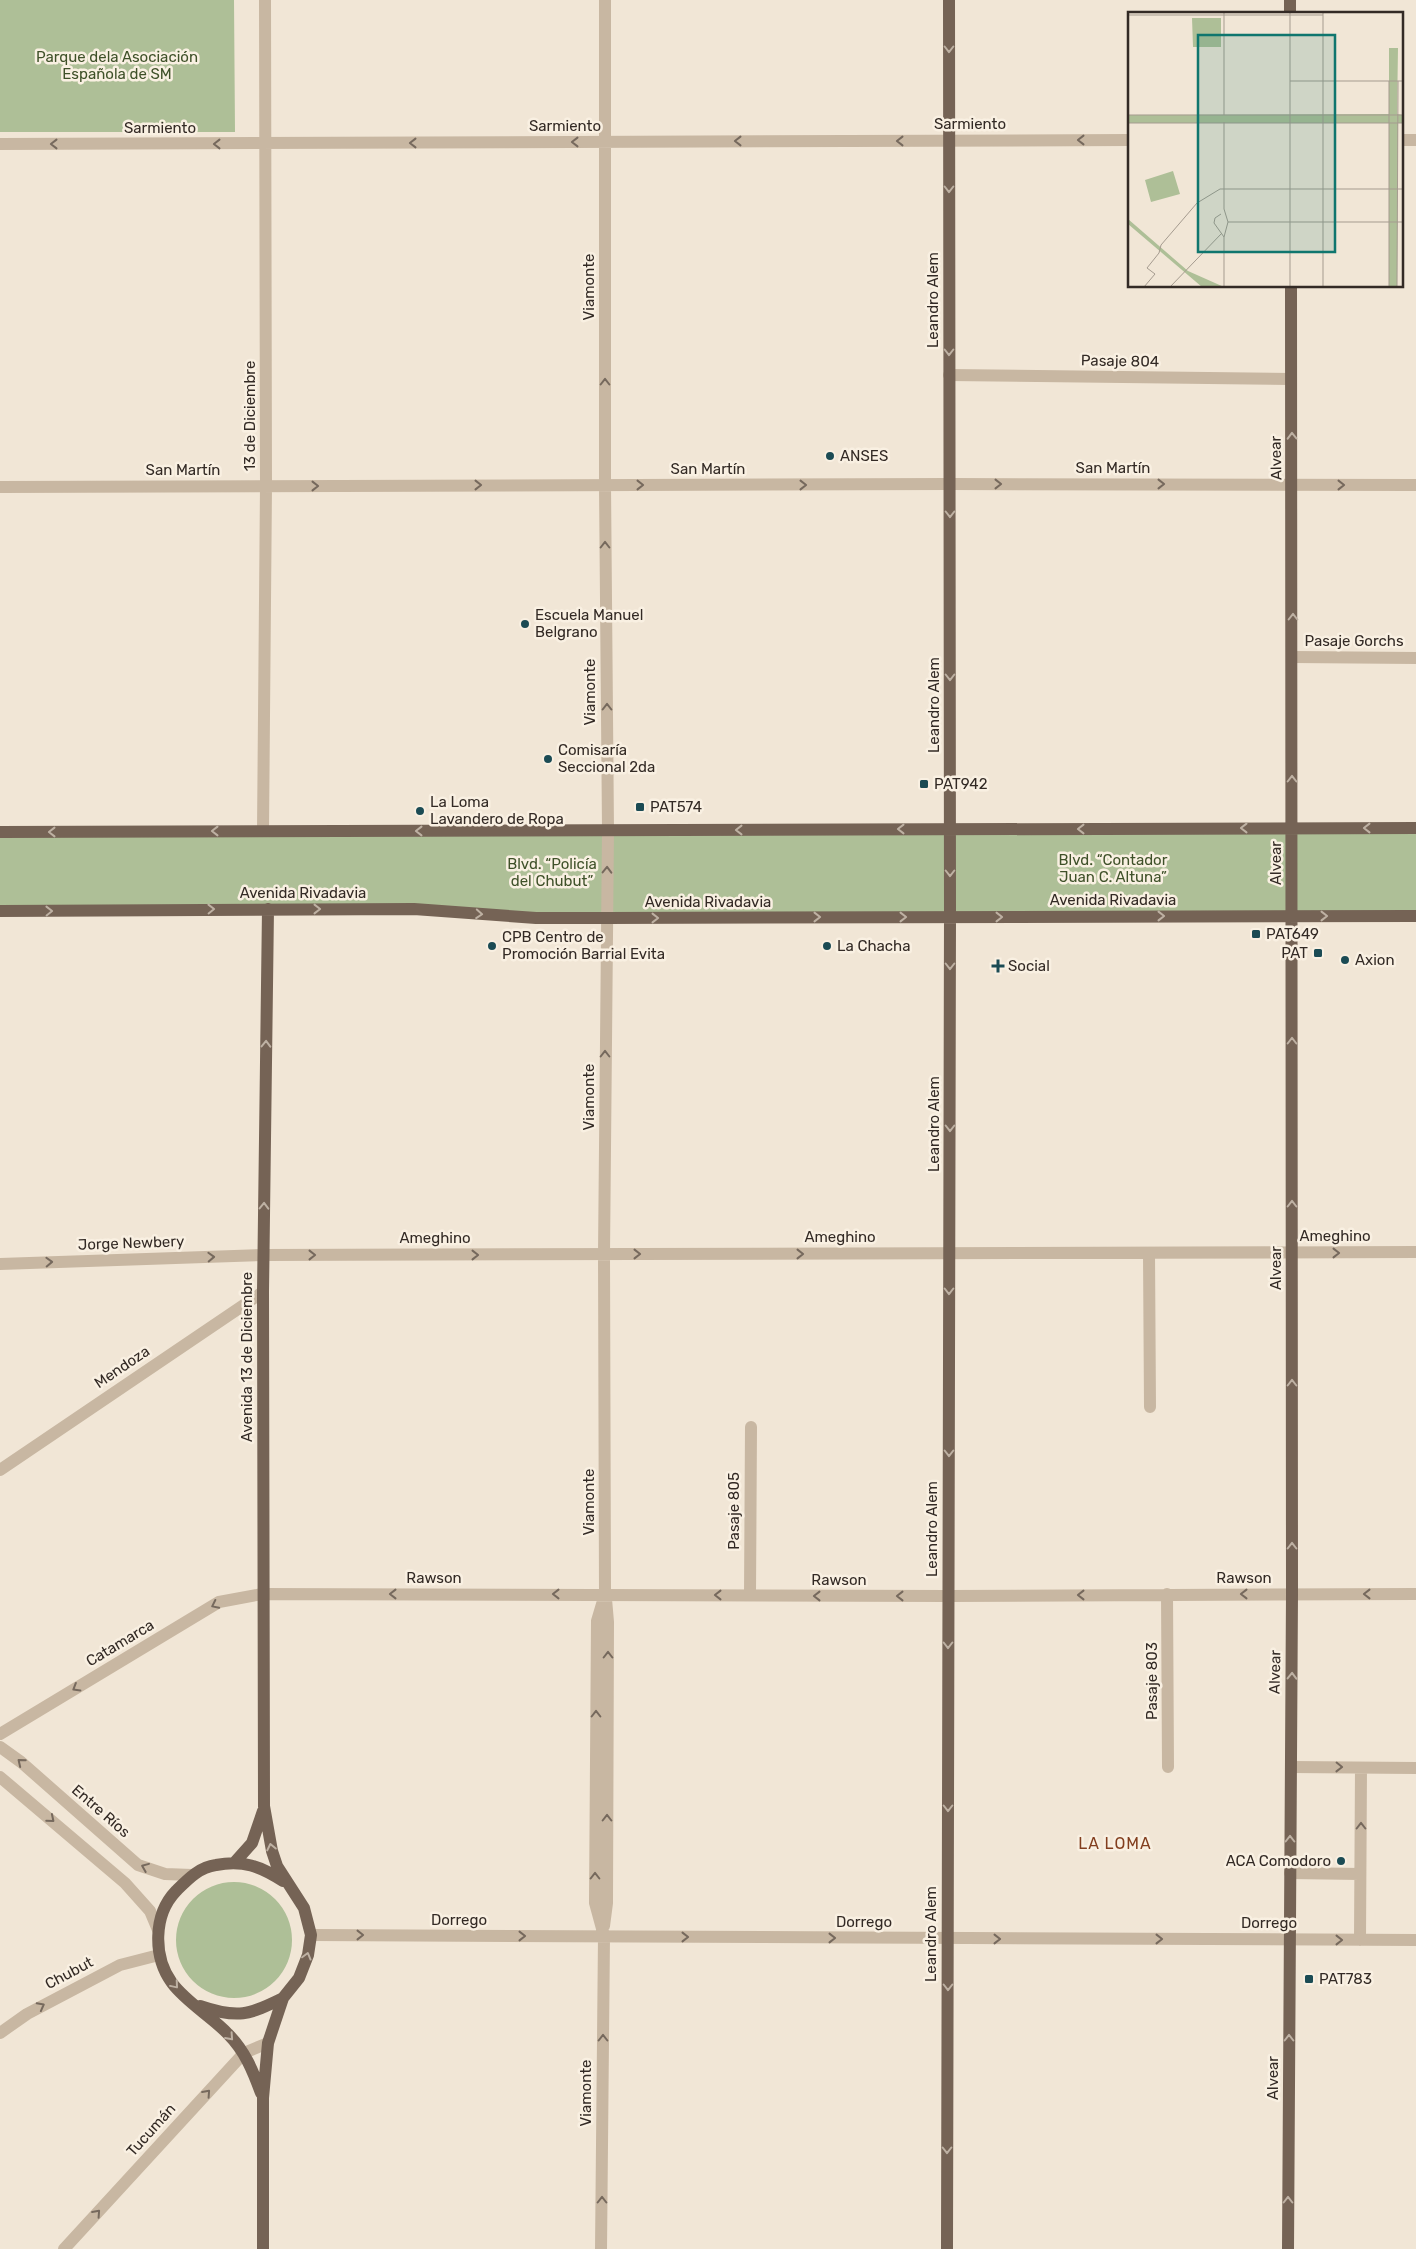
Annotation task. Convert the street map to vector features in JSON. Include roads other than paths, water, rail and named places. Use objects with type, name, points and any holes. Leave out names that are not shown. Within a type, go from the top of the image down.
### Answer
[{"type":"main road","name":"Leandro Alem","points":[[947,2249],[950,1254],[949,0]]},
{"type":"main road","name":"Alvear","points":[[1288,2249],[1292,1594],[1293,485],[1291,288]]},
{"type":"main road","points":[[0,832],[1416,828]]},
{"type":"main road","name":"Avenida 13 de Diciembre","points":[[264,1806],[262,1594],[263,1292],[268,909]]},
{"type":"main road","name":"Avenida Rivadavia","points":[[0,911],[414,909],[536,918],[1416,916]]},
{"type":"main road","points":[[235,1862],[252,1843],[264,1806]]},
{"type":"main road","points":[[263,2249],[263,2098],[268,2044],[283,1998],[299,1978],[308,1956],[311,1935],[304,1908],[277,1866],[272,1851],[264,1806]]},
{"type":"main road","points":[[263,2098],[244,2053],[228,2034],[172,1983],[159,1955],[158,1930],[169,1898],[192,1875],[213,1865],[235,1862],[264,1868],[288,1884]]},
{"type":"main road","points":[[194,2004],[223,2014],[254,2012],[283,1998]]},
{"type":"street","name":"13 de Diciembre","points":[[263,831],[266,486],[265,0]]},
{"type":"street","name":"Viamonte","points":[[601,2249],[604,1936],[595,1903],[597,1621],[605,1594],[604,1254],[608,830],[605,485],[605,0]]},
{"type":"street","name":"Sarmiento","points":[[0,144],[1128,140]]},
{"type":"street","name":"Pasaje 804","points":[[949,375],[1291,379]]},
{"type":"street","name":"San Martín","points":[[0,487],[950,484],[1416,485]]},
{"type":"street","name":"Pasaje Gorchs","points":[[1293,657],[1416,658]]},
{"type":"street","name":"Ameghino","points":[[264,1255],[1416,1252]]},
{"type":"street","points":[[1149,1253],[1150,1407]]},
{"type":"street","name":"Jorge Newbery","points":[[0,1264],[264,1255]]},
{"type":"street","name":"Mendoza","points":[[0,1470],[263,1292]]},
{"type":"street","name":"Pasaje 805","points":[[750,1595],[751,1427]]},
{"type":"street","name":"Rawson","points":[[262,1594],[948,1596],[1416,1594]]},
{"type":"street","name":"Catamarca","points":[[0,1734],[219,1602],[262,1594]]},
{"type":"street","name":"Pasaje 803","points":[[1167,1594],[1168,1767]]},
{"type":"street","name":"Entre Ríos","points":[[0,1747],[21,1762],[138,1865],[165,1874],[192,1875]]},
{"type":"street","points":[[1291,1767],[1416,1768]]},
{"type":"street","points":[[1360,1940],[1361,1768]]},
{"type":"street","points":[[0,1777],[125,1883],[150,1911],[158,1930]]},
{"type":"street","points":[[1290,1873],[1360,1874]]},
{"type":"street","name":"Dorrego","points":[[311,1935],[1416,1940]]},
{"type":"street","name":"Chubut","points":[[0,2033],[27,2014],[120,1965],[159,1955]]},
{"type":"street","name":"Tucumán","points":[[64,2249],[244,2053],[268,2044]]},
{"type":"place","name":"ANSES","points":[[830,456]]},
{"type":"place","name":"Escuela Manuel Belgrano","points":[[525,624]]},
{"type":"place","name":"Comisaría Seccional 2da","points":[[548,759]]},
{"type":"place","name":"PAT942","points":[[924,784]]},
{"type":"place","name":"PAT574","points":[[640,807]]},
{"type":"place","name":"La Loma Lavandero de Ropa","points":[[420,811]]},
{"type":"place","name":"PAT649","points":[[1256,934]]},
{"type":"place","name":"CPB Centro de Promoción Barrial Evita","points":[[492,946]]},
{"type":"place","name":"La Chacha","points":[[827,946]]},
{"type":"place","name":"PAT","points":[[1318,953]]},
{"type":"place","name":"Axion","points":[[1345,960]]},
{"type":"place","name":"Social","points":[[998,966]]},
{"type":"place","name":"ACA Comodoro","points":[[1341,1861]]},
{"type":"place","name":"PAT783","points":[[1309,1979]]},
{"type":"district","name":"LA LOMA","points":[[1115,1843]]},
{"type":"park label","name":"Parque dela Asociación Española de SM","points":[[117,66]]},
{"type":"park label","name":"Blvd. “Contador Juan C. Altuna”","points":[[1113,868]]},
{"type":"park label","name":"Blvd. “Policía del Chubut”","points":[[552,872]]}]
